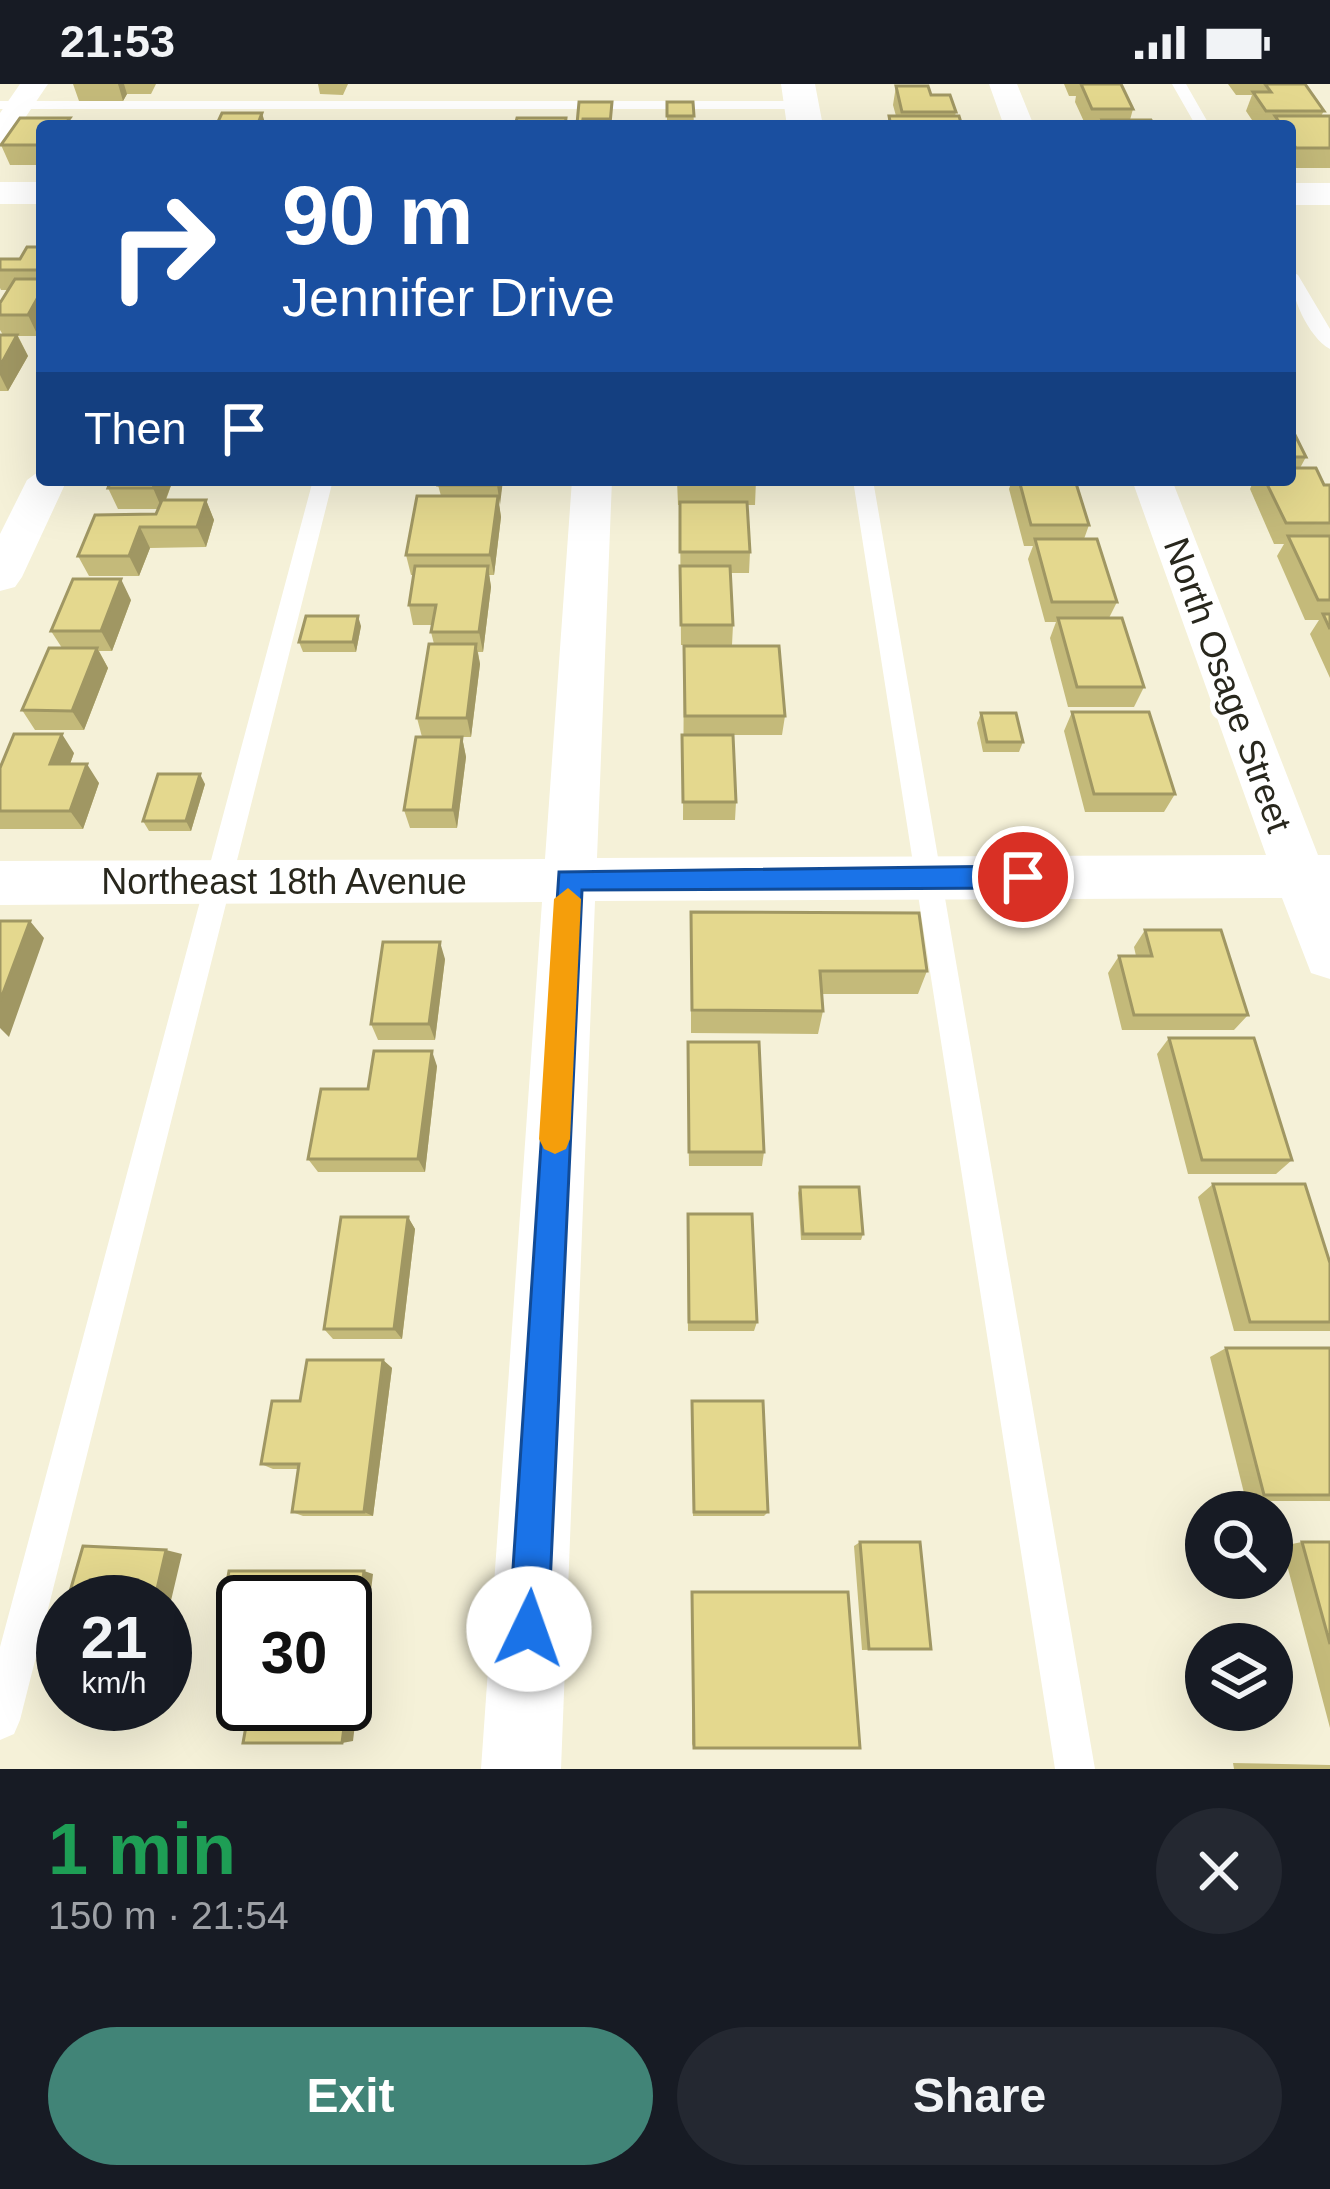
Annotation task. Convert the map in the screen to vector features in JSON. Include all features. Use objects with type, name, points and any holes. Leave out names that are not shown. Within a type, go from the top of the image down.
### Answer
[{"type":"street","points":[[1003,84],[1017,120]]},
{"type":"street","points":[[0,134],[18,98]]},
{"type":"street","points":[[0,193],[36,193]]},
{"type":"street","points":[[1296,194],[1330,194]]},
{"type":"street","points":[[0,577],[44,486]]},
{"type":"street","points":[[521,1769],[592,486]]},
{"type":"street","name":"North Osage Street","points":[[1154,486],[1315,876],[1330,956]]},
{"type":"street","name":"Northeast 18th Avenue","points":[[0,883],[1315,876]]},
{"type":"lane","points":[[1179,84],[1200,120]]},
{"type":"lane","points":[[18,98],[802,105]]},
{"type":"lane","points":[[1296,285],[1330,344]]},
{"type":"lane","points":[[0,1720],[321,486]]},
{"type":"lane","points":[[864,486],[1075,1769]]},
{"type":"building","points":[[1081,84],[1121,84],[1133,109],[1092,109]]},
{"type":"building","points":[[1265,84],[1305,84],[1324,111],[1266,111],[1253,92],[1271,92]]},
{"type":"building","points":[[896,86],[928,86],[931,95],[950,95],[956,112],[902,112]]},
{"type":"building","points":[[579,102],[612,102],[610,120],[577,120]]},
{"type":"building","points":[[667,102],[693,102],[694,116],[667,116]]},
{"type":"building","points":[[222,113],[262,113],[259,120],[219,120]]},
{"type":"building","points":[[889,116],[959,116],[960,120],[890,120]]},
{"type":"building","points":[[1275,116],[1330,116],[1330,148],[1296,148],[1296,120]]},
{"type":"building","points":[[20,118],[70,118],[36,120],[36,145],[1,145]]},
{"type":"building","points":[[517,118],[566,118],[566,120]]},
{"type":"building","points":[[27,247],[36,247],[36,270],[0,270],[0,259],[20,259]]},
{"type":"building","points":[[15,279],[36,279],[36,301],[28,315],[0,315],[0,303]]},
{"type":"building","points":[[0,335],[17,335],[0,366]]},
{"type":"building","points":[[1296,437],[1306,457],[1296,457]]},
{"type":"building","points":[[1296,468],[1316,468],[1324,485],[1330,485],[1330,523],[1286,523],[1268,486],[1296,486]]},
{"type":"building","points":[[109,486],[154,486],[153,488]]},
{"type":"building","points":[[1021,486],[1077,486],[1089,525],[1031,525]]},
{"type":"building","points":[[417,496],[498,496],[490,555],[406,555]]},
{"type":"building","points":[[162,500],[206,500],[197,527],[140,527],[129,556],[78,556],[95,515],[156,514]]},
{"type":"building","points":[[680,502],[747,502],[750,552],[680,552]]},
{"type":"building","points":[[1288,536],[1330,536],[1330,600],[1318,600]]},
{"type":"building","points":[[1035,539],[1097,539],[1117,602],[1052,602]]},
{"type":"building","points":[[415,566],[488,566],[479,632],[431,632],[436,605],[409,605]]},
{"type":"building","points":[[680,566],[730,566],[733,625],[681,625]]},
{"type":"building","points":[[73,579],[121,579],[101,631],[51,631]]},
{"type":"building","points":[[306,616],[358,616],[353,642],[299,642]]},
{"type":"building","points":[[1058,618],[1122,618],[1144,687],[1077,687]]},
{"type":"building","points":[[429,644],[476,644],[467,718],[417,718]]},
{"type":"building","points":[[684,646],[779,646],[785,716],[685,716]]},
{"type":"building","points":[[49,648],[97,648],[72,711],[22,710]]},
{"type":"building","points":[[1072,712],[1149,712],[1175,794],[1094,794]]},
{"type":"building","points":[[981,713],[1016,713],[1023,742],[987,742]]},
{"type":"building","points":[[14,734],[62,734],[50,764],[87,764],[70,811],[0,811],[0,768]]},
{"type":"building","points":[[682,735],[733,735],[736,802],[683,802]]},
{"type":"building","points":[[416,737],[462,737],[453,810],[404,810]]},
{"type":"building","points":[[158,774],[200,774],[186,821],[143,821]]},
{"type":"building","points":[[691,912],[919,913],[927,971],[820,971],[823,1011],[692,1010]]},
{"type":"building","points":[[0,921],[30,921],[0,1001]]},
{"type":"building","points":[[1145,930],[1221,930],[1248,1015],[1134,1015],[1119,956],[1152,956]]},
{"type":"building","points":[[383,942],[440,942],[429,1024],[371,1024]]},
{"type":"building","points":[[1169,1038],[1254,1038],[1292,1160],[1202,1160]]},
{"type":"building","points":[[688,1042],[759,1042],[764,1152],[689,1152]]},
{"type":"building","points":[[374,1051],[432,1051],[418,1159],[308,1159],[321,1089],[368,1089]]},
{"type":"building","points":[[1213,1184],[1305,1184],[1330,1263],[1330,1322],[1250,1322]]},
{"type":"building","points":[[800,1187],[859,1187],[863,1234],[803,1234]]},
{"type":"building","points":[[688,1214],[752,1214],[757,1322],[689,1322]]},
{"type":"building","points":[[341,1217],[408,1217],[394,1329],[324,1329]]},
{"type":"building","points":[[1226,1348],[1330,1348],[1330,1495],[1263,1491]]},
{"type":"building","points":[[307,1360],[383,1360],[364,1512],[292,1512],[299,1464],[261,1464],[272,1401],[300,1401]]},
{"type":"building","points":[[692,1401],[763,1401],[768,1512],[694,1512]]},
{"type":"building","points":[[860,1542],[920,1542],[931,1649],[869,1649]]},
{"type":"building","points":[[1302,1542],[1330,1542],[1330,1644]]},
{"type":"building","points":[[83,1546],[166,1550],[160,1575],[75,1575]]},
{"type":"building","points":[[229,1571],[364,1571],[363,1575],[228,1575]]},
{"type":"building","points":[[692,1592],[848,1592],[860,1748],[694,1748]]},
{"type":"building","points":[[245,1731],[344,1731],[342,1743],[243,1743]]},
{"type":"slow traffic","points":[[555,1139],[568,899]]},
{"type":"route","points":[[529,1629],[569,880],[1023,877]]}]
